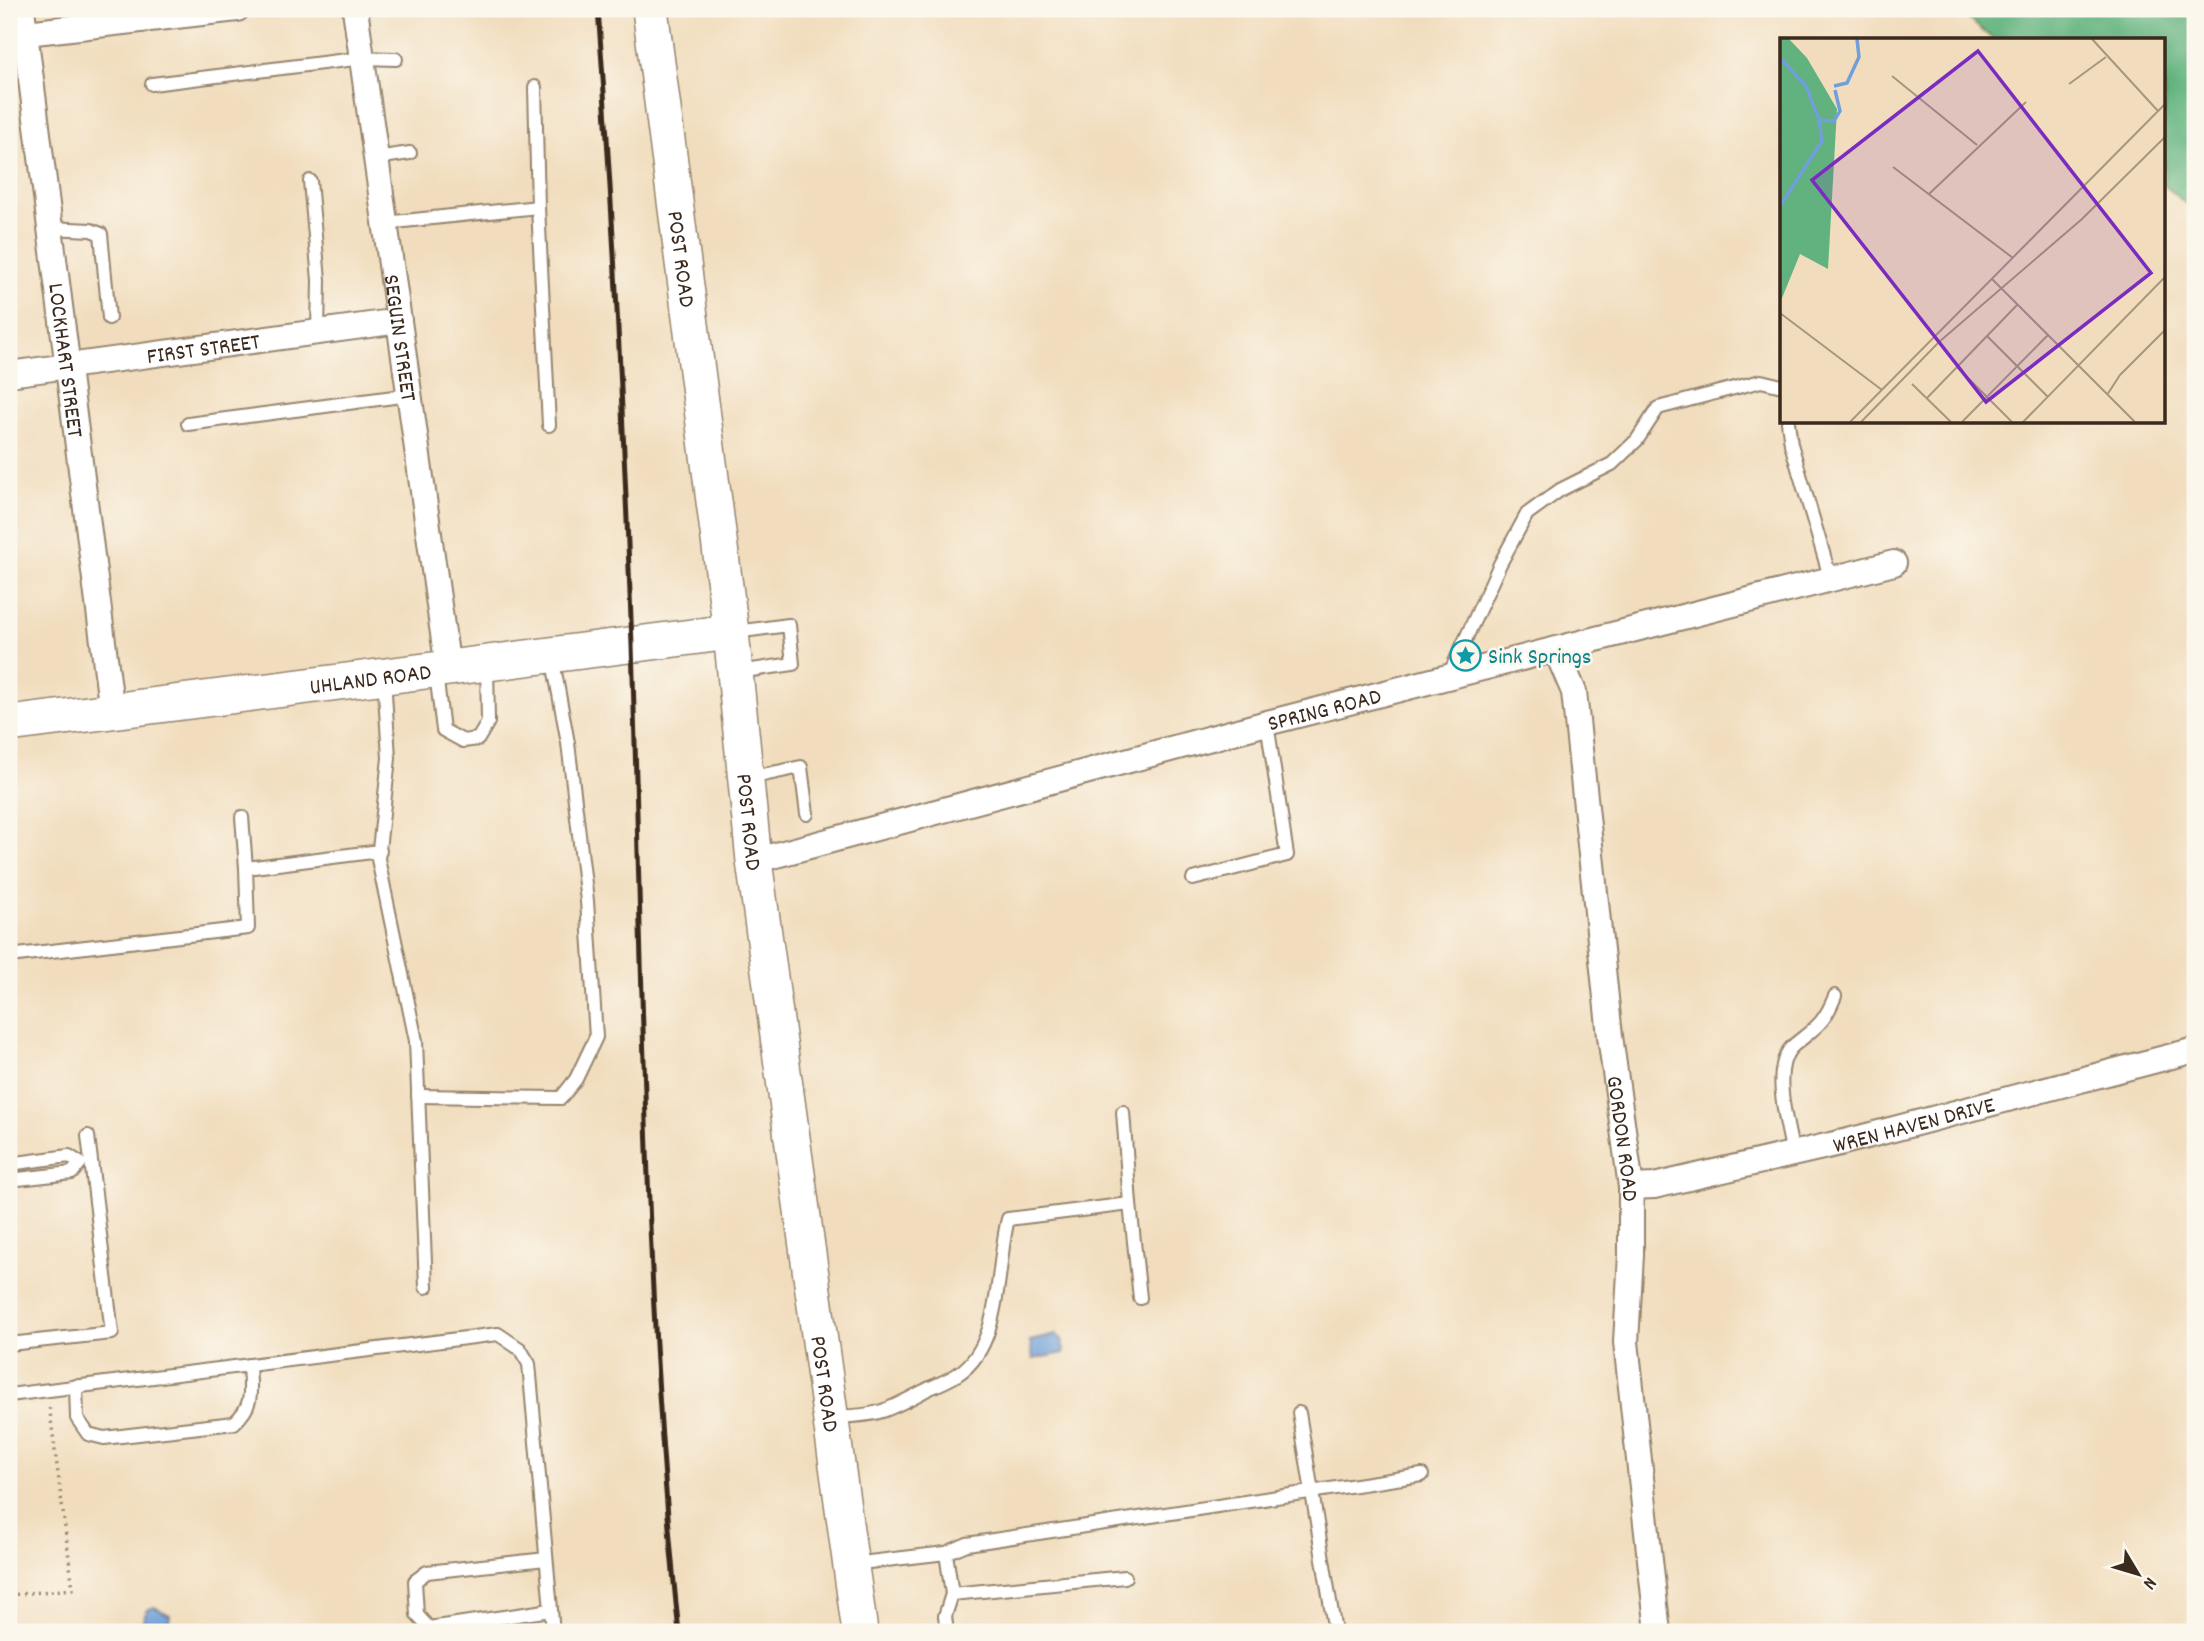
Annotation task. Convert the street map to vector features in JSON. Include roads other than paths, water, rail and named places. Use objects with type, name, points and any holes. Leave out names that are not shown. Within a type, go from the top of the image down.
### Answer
[{"type":"street","points":[[19,26],[237,9]]},
{"type":"street","name":"SEGUIN STREET","points":[[355,9],[410,395],[442,669]]},
{"type":"street","name":"POST ROAD","points":[[650,9],[731,632],[754,861],[833,1417],[860,1632]]},
{"type":"street","name":"LOCKHART STREET","points":[[19,26],[50,228],[112,712]]},
{"type":"street","name":"FIRST STREET","points":[[9,374],[399,321]]},
{"type":"street","name":"SPRING ROAD","points":[[754,861],[1266,723],[1894,563]]},
{"type":"street","name":"UHLAND ROAD","points":[[9,724],[731,632]]},
{"type":"street","name":"GORDON ROAD","points":[[1556,650],[1574,692],[1610,1036],[1630,1187],[1631,1255],[1626,1342],[1658,1632]]},
{"type":"street","name":"WREN HAVEN DRIVE","points":[[1630,1187],[1654,1186],[1793,1155],[2195,1050]]},
{"type":"lane","points":[[152,84],[362,58],[396,59]]},
{"type":"lane","points":[[535,87],[549,425]]},
{"type":"lane","points":[[376,158],[410,153]]},
{"type":"lane","points":[[310,181],[319,280],[318,332]]},
{"type":"lane","points":[[385,223],[538,207]]},
{"type":"lane","points":[[50,228],[91,230],[101,234],[109,318]]},
{"type":"lane","points":[[1447,679],[1500,564],[1527,514],[1560,490],[1612,464],[1637,440],[1658,408],[1761,381],[1780,386]]},
{"type":"lane","points":[[188,424],[410,395]]},
{"type":"lane","points":[[1788,424],[1791,444],[1831,580]]},
{"type":"lane","points":[[731,632],[789,625],[792,651],[793,664],[735,672]]},
{"type":"lane","points":[[418,1096],[561,1098],[576,1079],[596,1037],[587,901],[568,743],[552,655]]},
{"type":"lane","points":[[442,669],[443,730],[463,741],[478,739],[488,722],[487,663]]},
{"type":"lane","points":[[384,677],[389,758],[379,859],[415,1041],[426,1287]]},
{"type":"lane","points":[[1193,879],[1287,855],[1266,723]]},
{"type":"lane","points":[[746,779],[801,767],[807,814]]},
{"type":"lane","points":[[9,956],[247,928],[242,817]]},
{"type":"lane","points":[[246,868],[380,851]]},
{"type":"lane","points":[[1793,1155],[1780,1067],[1793,1046],[1821,1024],[1835,996]]},
{"type":"lane","points":[[1123,1112],[1140,1298]]},
{"type":"lane","points":[[9,1344],[111,1333],[86,1162],[88,1136]]},
{"type":"lane","points":[[9,1164],[69,1156],[86,1162]]},
{"type":"lane","points":[[9,1180],[72,1173],[86,1162]]},
{"type":"lane","points":[[833,1417],[874,1416],[960,1373],[975,1357],[990,1326],[999,1285],[1000,1248],[1008,1219],[1130,1204]]},
{"type":"lane","points":[[9,1395],[498,1334],[520,1349],[529,1364],[553,1632]]},
{"type":"lane","points":[[76,1387],[78,1418],[88,1434],[104,1438],[234,1423],[247,1411],[250,1399],[249,1365]]},
{"type":"lane","points":[[1299,1413],[1310,1493],[1335,1632]]},
{"type":"lane","points":[[852,1564],[946,1553],[967,1544],[1422,1475]]},
{"type":"lane","points":[[946,1553],[952,1594],[945,1616],[947,1632]]},
{"type":"lane","points":[[546,1559],[427,1572],[415,1581],[417,1615],[429,1628],[551,1610]]},
{"type":"lane","points":[[952,1594],[1125,1577]]},
{"type":"water","points":[[1056,1335],[1062,1339],[1064,1353],[1033,1359],[1030,1341]]},
{"type":"water","points":[[154,1607],[170,1615],[167,1630],[132,1632],[142,1623],[147,1610]]},
{"type":"railway","points":[[598,9],[626,486],[646,1139],[658,1386],[679,1632]]},
{"type":"place","name":"Sink Springs","points":[[1465,655]]}]
